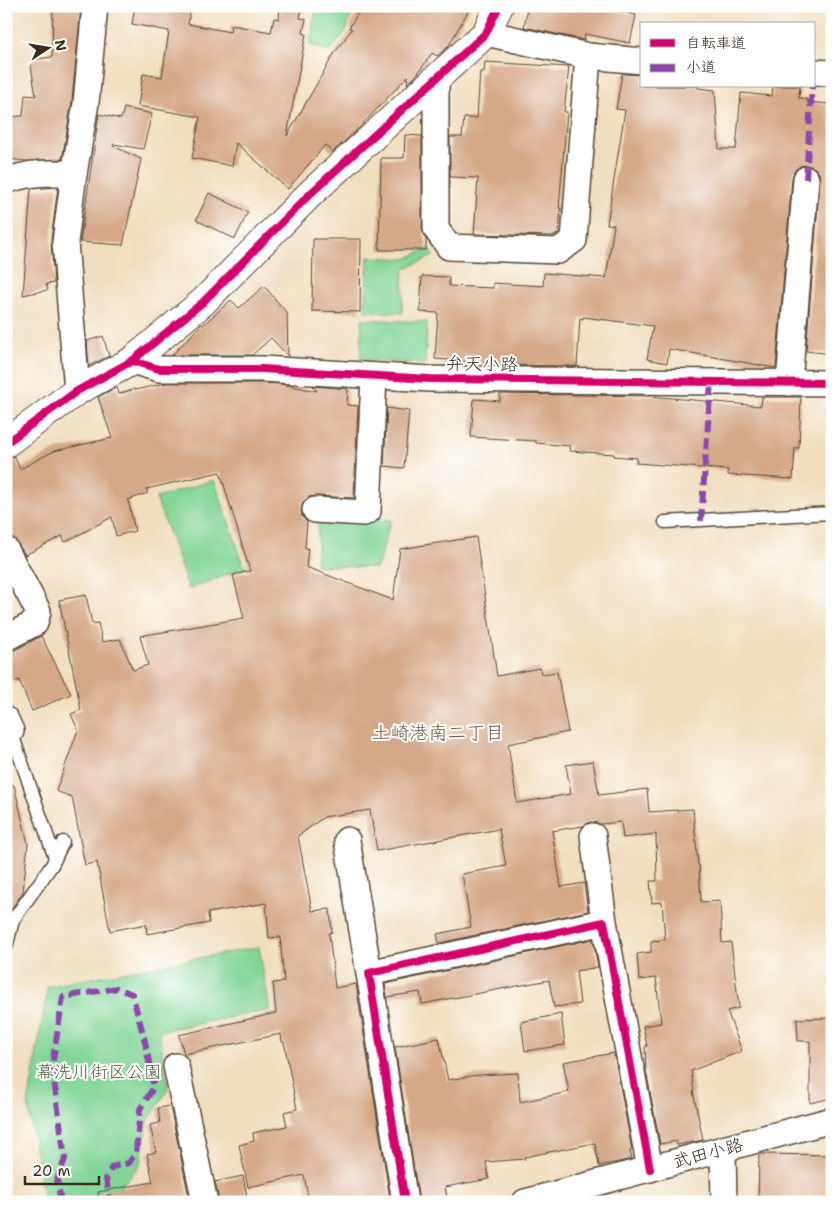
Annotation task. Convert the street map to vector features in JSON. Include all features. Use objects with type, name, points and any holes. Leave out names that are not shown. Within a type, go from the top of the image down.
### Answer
[{"type":"street","points":[[77,391],[65,242],[86,103],[95,6]]},
{"type":"street","points":[[6,443],[77,391],[132,361],[203,302],[312,193],[486,33],[499,6]]},
{"type":"street","points":[[486,33],[588,56],[640,61]]},
{"type":"street","points":[[436,79],[436,229],[448,247],[558,251],[574,240],[588,56]]},
{"type":"street","points":[[816,72],[832,73]]},
{"type":"street","points":[[6,181],[46,172],[74,174]]},
{"type":"street","points":[[789,383],[806,179]]},
{"type":"street","name":"弁天小路","points":[[132,361],[158,369],[262,369],[430,379],[832,383]]},
{"type":"street","points":[[315,510],[364,513],[368,511],[374,376]]},
{"type":"street","points":[[6,550],[38,611],[35,623],[6,638]]},
{"type":"street","points":[[593,836],[604,922],[650,1169]]},
{"type":"street","points":[[347,840],[405,1202]]},
{"type":"street","points":[[369,973],[604,922]]},
{"type":"street","points":[[176,1066],[205,1202]]},
{"type":"street","name":"武田小路","points":[[530,1201],[832,1120]]},
{"type":"street","points":[[723,1149],[724,1202]]},
{"type":"lane","points":[[665,522],[832,513]]},
{"type":"lane","points":[[9,725],[55,858]]},
{"type":"lane","points":[[6,948],[13,920],[52,865],[63,842]]},
{"type":"green space","points":[[317,6],[354,6],[346,31],[329,52],[309,44]]},
{"type":"green space","points":[[429,248],[433,256],[404,269],[402,313],[365,311],[368,257],[405,259]]},
{"type":"green space","points":[[362,319],[427,322],[425,364],[360,360]]},
{"type":"green space","points":[[214,480],[245,568],[189,589],[156,498]]},
{"type":"green space","points":[[319,516],[391,520],[377,568],[316,565]]},
{"type":"green space","name":"幕洗川街区公園","points":[[259,947],[270,1010],[159,1031],[168,1089],[148,1121],[140,1165],[115,1193],[116,1202],[44,1202],[28,1104],[48,986]]},
{"type":"building","points":[[53,6],[81,6],[72,101],[62,159],[26,161],[7,159],[6,117],[23,116],[25,95],[36,96],[30,60],[52,57]]},
{"type":"building","points":[[135,6],[191,6],[188,24],[230,32],[231,25],[271,32],[274,18],[279,19],[280,6],[302,6],[300,18],[306,19],[303,33],[306,34],[287,136],[335,52],[352,29],[349,28],[362,6],[471,6],[448,47],[437,56],[432,53],[416,76],[407,84],[408,76],[360,127],[333,152],[325,145],[288,189],[236,143],[232,166],[192,158],[200,117],[138,106],[143,74],[162,77],[169,31],[132,24]]},
{"type":"building","points":[[528,6],[595,6],[636,15],[630,43],[585,34],[584,40],[524,27]]},
{"type":"building","points":[[485,62],[569,67],[564,112],[567,112],[559,208],[561,208],[559,233],[554,236],[474,234],[478,178],[450,177],[450,137],[462,137],[464,118],[477,118],[480,72],[484,72]]},
{"type":"building","points":[[622,74],[640,75],[640,88],[698,88],[715,90],[719,149],[736,149],[741,93],[772,96],[773,88],[800,88],[799,98],[807,99],[807,102],[832,104],[832,354],[806,351],[820,180],[819,173],[815,168],[807,165],[800,166],[795,170],[792,178],[776,368],[669,349],[667,363],[647,359],[653,326],[583,317],[583,319],[580,318],[577,366],[503,365],[435,359],[438,313],[420,312],[422,276],[449,277],[449,286],[493,288],[493,283],[543,286],[544,273],[606,278],[614,225],[607,224],[625,110],[616,109]]},
{"type":"building","points":[[124,108],[152,114],[143,149],[114,144],[113,146],[141,159],[123,245],[80,242],[99,114],[121,119]]},
{"type":"building","points":[[405,135],[422,136],[422,229],[426,240],[426,250],[379,250],[381,158],[404,158]]},
{"type":"building","points":[[58,187],[51,240],[54,283],[46,284],[48,290],[23,295],[31,189]]},
{"type":"building","points":[[209,193],[248,212],[235,239],[196,220]]},
{"type":"building","points":[[313,239],[361,239],[360,312],[312,311]]},
{"type":"building","points":[[264,286],[287,313],[288,356],[271,338],[252,355],[172,355],[202,324],[231,300],[239,308]]},
{"type":"building","points":[[103,336],[109,356],[89,366],[87,341]]},
{"type":"building","points":[[166,383],[262,383],[281,384],[317,391],[313,386],[348,389],[347,405],[358,406],[354,498],[316,496],[309,497],[303,502],[302,517],[307,522],[305,548],[308,548],[306,567],[393,600],[400,549],[476,537],[497,676],[540,668],[541,674],[557,672],[568,732],[508,744],[517,803],[571,794],[566,765],[593,761],[599,795],[647,789],[649,812],[693,809],[701,902],[720,901],[722,943],[731,942],[739,1008],[727,1011],[742,1051],[691,1071],[703,1140],[677,1145],[676,1141],[660,1144],[646,1070],[645,1047],[647,1046],[643,1026],[661,1023],[656,978],[639,980],[637,954],[651,952],[651,941],[665,940],[662,902],[652,903],[650,881],[657,881],[656,834],[623,838],[621,822],[601,824],[591,822],[583,826],[552,831],[561,887],[584,883],[588,911],[439,943],[437,934],[471,927],[462,874],[506,866],[499,829],[377,851],[370,810],[324,817],[298,836],[312,911],[330,909],[332,932],[329,933],[335,988],[356,984],[390,1199],[378,1202],[309,1202],[304,1175],[248,1187],[239,1145],[254,1141],[253,1133],[287,1126],[284,1112],[297,1109],[281,1034],[184,1054],[179,1035],[276,1013],[273,983],[284,982],[280,937],[269,938],[266,903],[208,913],[209,923],[147,934],[146,924],[110,931],[97,862],[85,865],[72,797],[56,791],[78,730],[71,714],[81,710],[59,600],[86,595],[92,624],[98,623],[102,642],[120,639],[133,670],[148,665],[140,636],[244,618],[233,575],[250,571],[220,472],[146,489],[148,493],[128,500],[135,531],[116,536],[112,517],[65,542],[62,536],[25,555],[14,538],[6,536],[6,458],[14,456],[20,469],[54,451],[112,438],[98,397],[117,387],[119,394]]},
{"type":"building","points":[[500,394],[649,396],[761,406],[762,397],[801,397],[799,448],[795,448],[793,479],[728,475],[728,470],[636,463],[637,458],[614,456],[614,454],[569,451],[570,446],[536,443],[536,441],[471,437],[474,399],[500,401]]},
{"type":"building","points":[[387,408],[409,411],[404,468],[384,466]]},
{"type":"building","points":[[41,636],[71,694],[32,711],[19,680],[14,682],[6,666],[6,652],[13,651]]},
{"type":"building","points":[[14,785],[28,844],[23,892],[6,916],[6,786]]},
{"type":"building","points":[[593,939],[598,967],[576,971],[580,1004],[554,1007],[549,980],[422,1004],[420,992],[387,997],[385,984]]},
{"type":"building","points":[[561,1014],[565,1045],[525,1051],[521,1022]]},
{"type":"building","points":[[832,1018],[832,1098],[810,1103],[810,1041],[798,1041],[797,1019]]},
{"type":"building","points":[[439,1038],[448,1080],[477,1075],[518,1073],[520,1102],[569,1092],[563,1062],[614,1053],[632,1150],[630,1151],[632,1159],[599,1166],[595,1143],[524,1157],[525,1159],[486,1162],[489,1179],[445,1187],[448,1202],[419,1202],[395,1047]]},
{"type":"building","points":[[170,1106],[190,1202],[99,1202],[98,1192],[153,1182],[147,1154],[156,1152],[150,1125],[160,1123],[158,1108]]},
{"type":"building","points":[[759,1154],[832,1155],[832,1202],[758,1202]]},
{"type":"building","points":[[243,1176],[248,1202],[219,1202],[215,1182]]},
{"type":"marked path","points":[[806,179],[812,88]]},
{"type":"marked path","points":[[701,521],[711,382]]},
{"type":"marked path","points":[[61,1202],[57,1180],[65,1159],[52,1066],[63,997],[117,988],[132,994],[144,1037],[154,1087],[140,1109],[136,1152],[129,1163],[112,1167],[106,1178],[110,1202]]},
{"type":"cycle path","points":[[6,443],[77,391],[132,361],[203,302],[311,193],[486,33],[499,6]]},
{"type":"cycle path","points":[[132,361],[159,369],[262,369],[430,379],[832,383]]},
{"type":"cycle path","points":[[405,1202],[369,973],[604,922],[650,1169]]},
{"type":"district","name":"土崎港南二丁目","points":[[438,732]]}]
